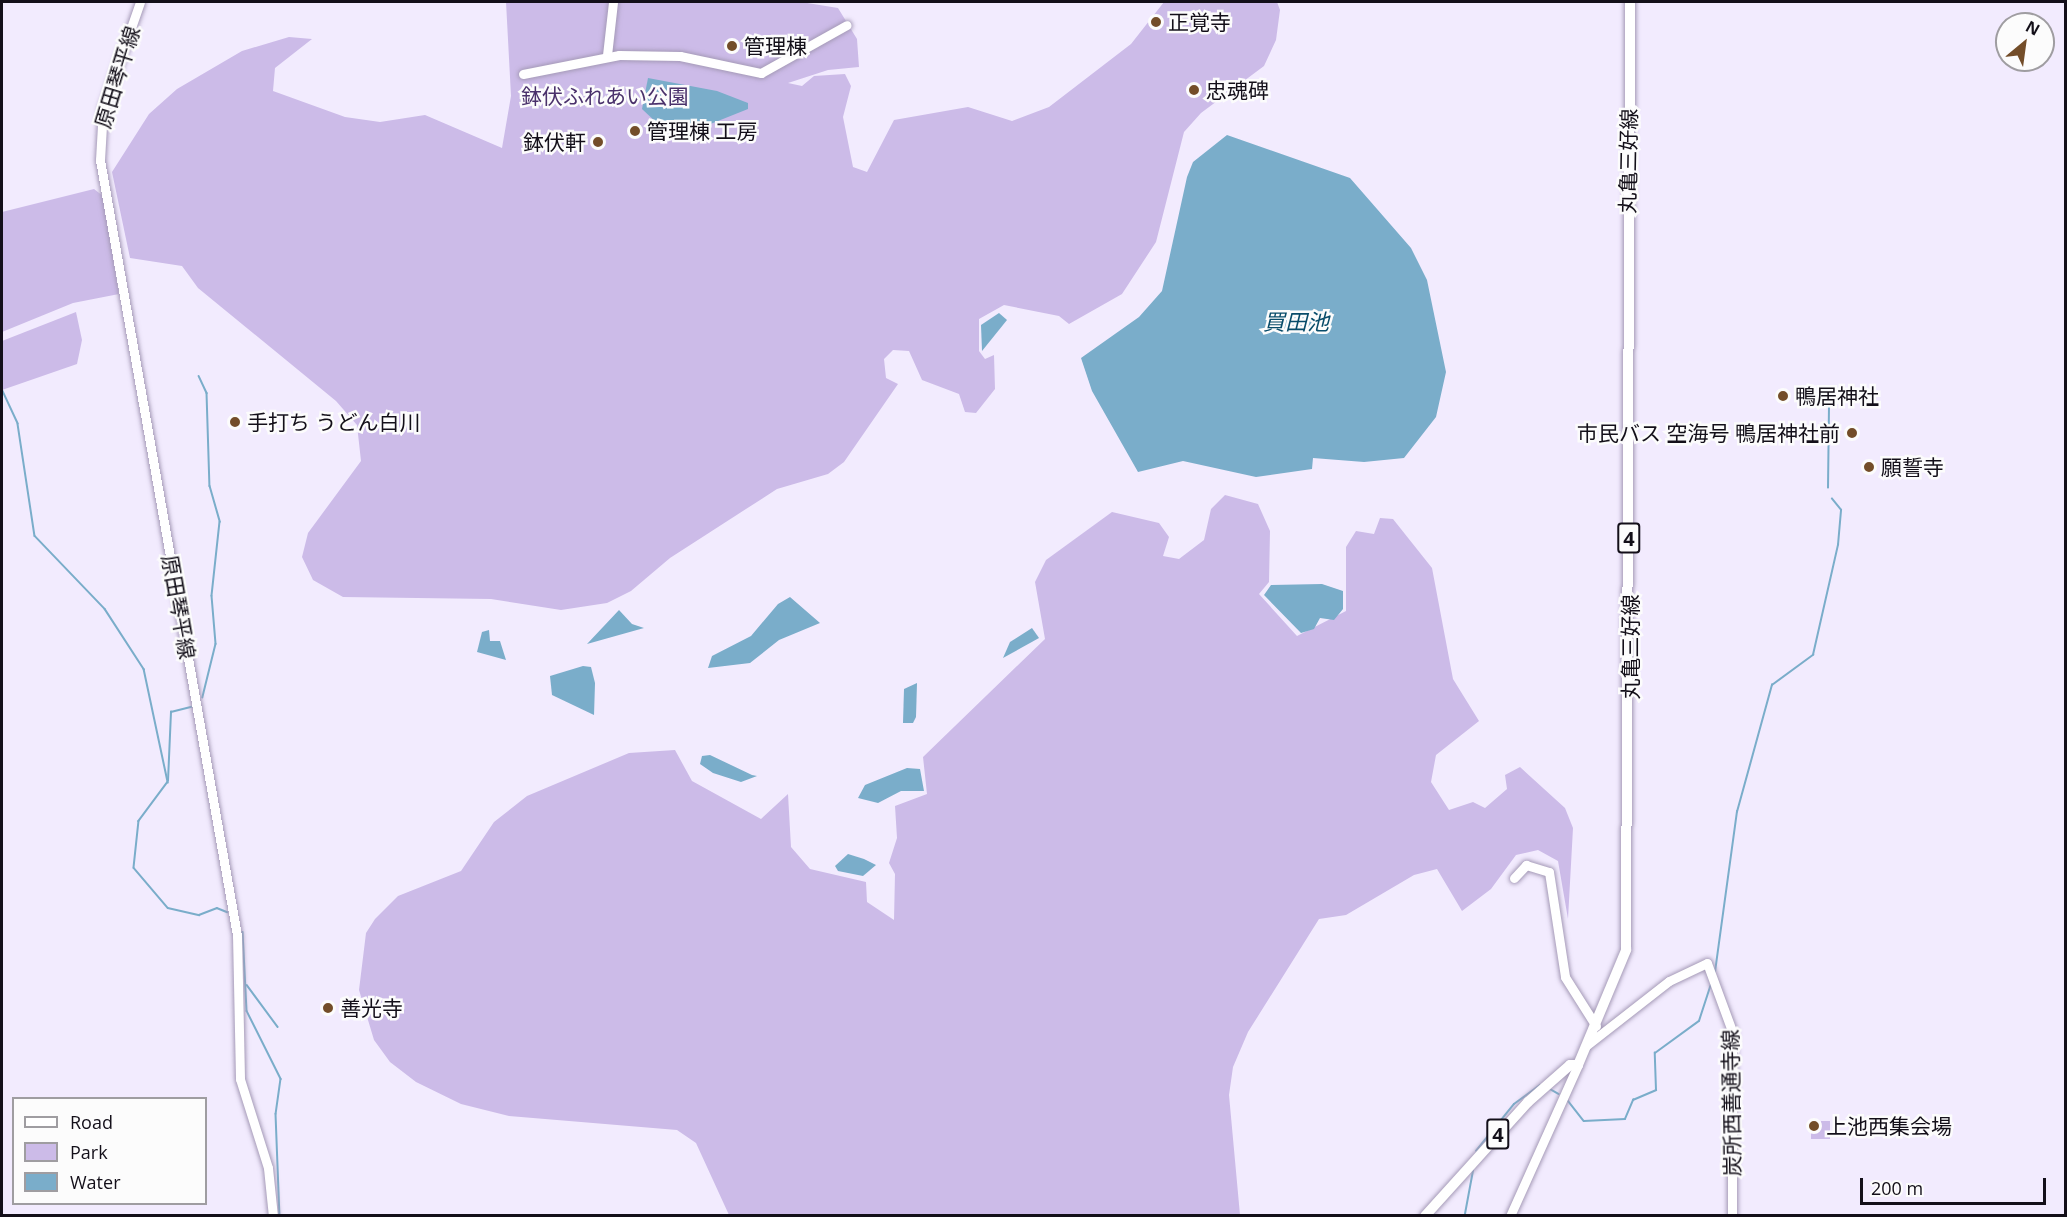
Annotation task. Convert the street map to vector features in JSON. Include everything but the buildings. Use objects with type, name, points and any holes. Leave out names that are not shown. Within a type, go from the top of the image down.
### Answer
[{"type":"main road","name":"原田琴平線","points":[[140,2],[103,108],[100,160],[237,935],[240,1079],[268,1168],[273,1215]]},
{"type":"main road","points":[[608,55],[613,2]]},
{"type":"main road","name":"丸亀三好線","points":[[1578,1065],[1622,970],[1629,928],[1630,2]]},
{"type":"main road","points":[[523,74],[608,55],[680,56],[760,73],[848,25]]},
{"type":"main road","points":[[1514,878],[1526,865],[1549,872],[1565,977],[1596,1026]]},
{"type":"main road","name":"炭所西善通寺線","points":[[1587,1046],[1660,987],[1707,963],[1732,1031],[1732,1215]]},
{"type":"main road","name":"4","points":[[1425,1215],[1528,1102],[1570,1065],[1578,1065]]},
{"type":"main road","points":[[1510,1215],[1578,1065]]},
{"type":"green space","name":"鉢伏ふれあい公園","points":[[506,2],[801,2],[838,8],[857,39],[859,67],[828,70],[788,83],[802,86],[814,76],[845,74],[851,86],[843,117],[853,167],[867,172],[894,120],[968,107],[1012,121],[1049,107],[1131,44],[1164,2],[1277,2],[1280,10],[1276,40],[1264,66],[1201,113],[1184,132],[1156,242],[1122,294],[1069,324],[1059,316],[1004,305],[979,319],[979,351],[985,359],[994,355],[995,389],[976,413],[965,412],[959,394],[922,380],[909,351],[893,350],[884,359],[886,378],[898,384],[844,462],[828,474],[777,489],[670,558],[631,591],[607,603],[561,610],[491,599],[343,597],[313,580],[302,557],[308,533],[361,461],[357,425],[336,401],[198,288],[182,266],[130,258],[112,172],[149,114],[177,89],[242,51],[289,37],[312,39],[275,68],[273,91],[345,117],[380,122],[425,115],[502,148],[511,96]]},
{"type":"green space","points":[[94,189],[103,196],[119,294],[73,303],[2,332],[2,212]]},
{"type":"green space","points":[[76,312],[82,340],[77,364],[2,390],[2,341]]},
{"type":"green space","points":[[1225,495],[1258,504],[1270,531],[1269,582],[1259,594],[1297,636],[1346,611],[1346,547],[1356,531],[1374,534],[1380,518],[1393,519],[1432,568],[1453,679],[1479,721],[1436,755],[1431,782],[1449,810],[1473,802],[1485,808],[1507,789],[1505,775],[1520,767],[1565,808],[1573,828],[1568,919],[1558,861],[1538,850],[1516,855],[1491,889],[1462,911],[1437,869],[1414,875],[1346,915],[1319,919],[1248,1032],[1233,1067],[1229,1095],[1240,1215],[729,1215],[696,1143],[677,1130],[509,1116],[461,1104],[416,1082],[390,1062],[374,1040],[359,990],[366,933],[375,919],[398,896],[461,871],[494,822],[527,796],[629,753],[675,750],[692,781],[761,819],[788,794],[791,847],[810,869],[866,882],[867,902],[894,920],[895,874],[889,863],[897,838],[895,806],[927,794],[923,757],[1045,639],[1035,582],[1046,560],[1112,512],[1159,523],[1169,537],[1163,556],[1179,559],[1204,540],[1211,509]]},
{"type":"green space","points":[[1821,1121],[1830,1121],[1830,1139],[1811,1139],[1811,1130],[1821,1130]]},
{"type":"water","points":[[648,78],[717,91],[748,103],[748,109],[703,127],[658,124],[642,109]]},
{"type":"water","name":"買田池","points":[[1227,135],[1350,178],[1411,248],[1427,280],[1446,372],[1436,417],[1404,458],[1364,462],[1313,458],[1312,469],[1256,477],[1183,461],[1138,472],[1092,391],[1081,358],[1139,317],[1162,291],[1187,177],[1193,162]]},
{"type":"water","points":[[999,313],[1007,320],[982,351],[981,325]]},
{"type":"water","points":[[1322,584],[1343,591],[1343,609],[1334,620],[1320,618],[1314,629],[1301,633],[1264,595],[1271,585]]},
{"type":"water","points":[[790,597],[820,623],[779,640],[750,663],[708,668],[712,656],[751,636],[778,604]]},
{"type":"water","points":[[619,610],[632,624],[644,628],[587,644]]},
{"type":"water","points":[[1032,628],[1039,638],[1003,658],[1010,642]]},
{"type":"water","points":[[489,630],[490,641],[500,641],[506,660],[477,652],[482,632]]},
{"type":"water","points":[[583,666],[591,667],[595,683],[594,715],[552,695],[550,676]]},
{"type":"water","points":[[917,683],[916,717],[913,723],[903,723],[904,689]]},
{"type":"water","points":[[710,755],[757,776],[741,782],[713,773],[700,764],[702,756]]},
{"type":"water","points":[[907,768],[920,769],[924,791],[901,791],[878,803],[858,798],[865,785]]},
{"type":"water","points":[[848,854],[876,865],[863,876],[838,871],[835,866]]},
{"type":"waterway","points":[[199,376],[207,393],[210,486],[220,522],[212,596],[216,644],[203,697]]},
{"type":"waterway","points":[[2,389],[18,424],[35,536],[105,609],[144,669],[168,782],[139,821],[134,868],[168,908],[199,915],[217,908],[227,912]]},
{"type":"waterway","points":[[1828,488],[1829,408]]},
{"type":"waterway","points":[[1715,972],[1737,812],[1772,685],[1813,655],[1838,545],[1841,510],[1832,499]]},
{"type":"waterway","points":[[168,781],[171,712],[191,707]]},
{"type":"waterway","points":[[243,932],[247,1011],[281,1079],[276,1114],[280,1216]]},
{"type":"waterway","points":[[247,985],[278,1027]]},
{"type":"waterway","points":[[1566,1098],[1584,1121],[1625,1119],[1633,1100],[1656,1090],[1655,1053],[1699,1021],[1711,985]]},
{"type":"waterway","points":[[1476,1151],[1514,1104],[1540,1085]]},
{"type":"waterway","points":[[1550,1089],[1559,1094]]},
{"type":"waterway","points":[[1465,1214],[1473,1171]]},
{"type":"place","name":"正覚寺","points":[[1156,22]]},
{"type":"place","name":"管理棟","points":[[732,46]]},
{"type":"place","name":"忠魂碑","points":[[1194,90]]},
{"type":"place","name":"管理棟 工房","points":[[635,131]]},
{"type":"place","name":"鉢伏軒","points":[[598,142]]},
{"type":"place","name":"鴨居神社","points":[[1783,396]]},
{"type":"place","name":"手打ち うどん白川","points":[[235,422]]},
{"type":"place","name":"市民バス 空海号 鴨居神社前","points":[[1852,433]]},
{"type":"place","name":"願誓寺","points":[[1869,467]]},
{"type":"place","name":"善光寺","points":[[328,1008]]},
{"type":"place","name":"上池西集会場","points":[[1814,1126]]}]
